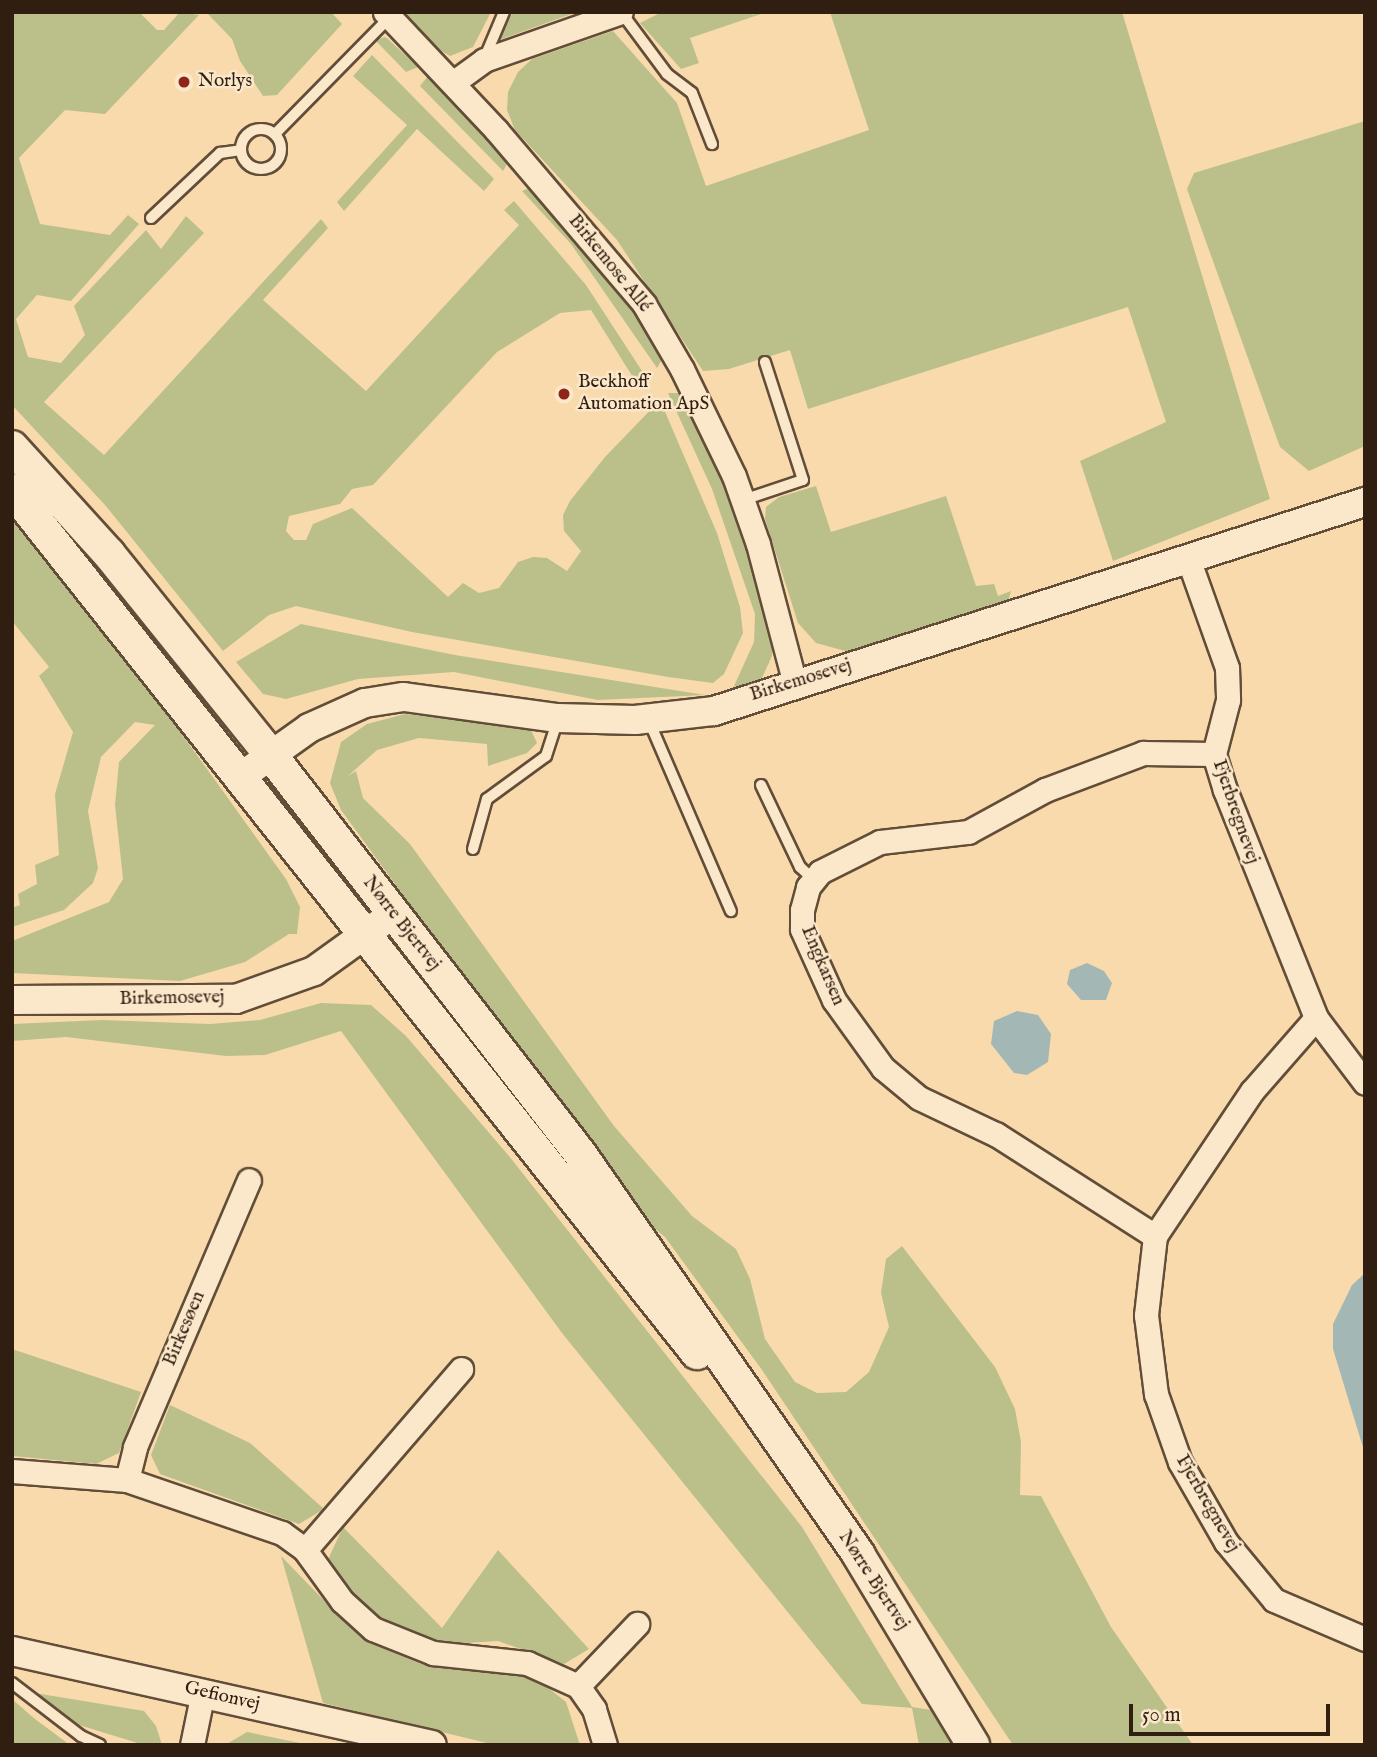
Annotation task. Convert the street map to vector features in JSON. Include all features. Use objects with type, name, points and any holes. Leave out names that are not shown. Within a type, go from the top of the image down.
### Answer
[{"type":"main road","name":"Nørre Bjertvej","points":[[12,447],[109,554],[270,754],[580,1155],[858,1554],[973,1745]]},
{"type":"main road","name":"Nørre Bjertvej","points":[[12,490],[362,936],[722,1384],[764,1422]]},
{"type":"street","points":[[454,82],[484,60],[621,12]]},
{"type":"street","name":"Birkemose Allé","points":[[388,15],[454,82],[644,304],[682,369],[743,500],[794,684]]},
{"type":"street","name":"Birkemosevej","points":[[239,779],[309,728],[365,703],[404,697],[558,718],[648,718],[714,711],[1189,561],[1365,502]]},
{"type":"street","name":"Fjerbregnevej","points":[[1189,561],[1227,668],[1228,700],[1214,754],[1245,846],[1315,1018],[1365,1083]]},
{"type":"street","points":[[814,880],[840,859],[880,842],[926,833],[968,832],[1045,790],[1143,753],[1214,754]]},
{"type":"street","name":"Engkarsen","points":[[814,880],[802,911],[802,929],[834,1000],[883,1068],[919,1098],[998,1135],[1155,1236]]},
{"type":"street","name":"Birkemosevej","points":[[12,1000],[236,999],[314,971],[393,914]]},
{"type":"street","name":"Fjerbregnevej","points":[[1315,1018],[1259,1080],[1155,1236],[1146,1315],[1156,1394],[1180,1462],[1226,1542],[1274,1600],[1365,1640]]},
{"type":"street","name":"Birkesøen","points":[[127,1480],[135,1447],[249,1180]]},
{"type":"street","points":[[305,1550],[461,1369]]},
{"type":"street","points":[[12,1471],[127,1480],[282,1533],[305,1550],[342,1601],[373,1629],[433,1653],[527,1663],[578,1686],[594,1709],[605,1745]]},
{"type":"street","points":[[578,1686],[637,1624]]},
{"type":"street","name":"Gefionvej","points":[[12,1651],[432,1745]]},
{"type":"street","points":[[192,1745],[203,1692]]},
{"type":"lane","points":[[484,60],[504,12]]},
{"type":"lane","points":[[621,12],[667,74],[692,93],[712,144]]},
{"type":"lane","points":[[275,134],[388,15]]},
{"type":"lane","points":[[267,130],[275,134],[282,150],[270,167],[257,169],[246,162],[241,150],[249,133],[267,130]]},
{"type":"lane","points":[[151,218],[220,153],[241,150]]},
{"type":"lane","points":[[743,500],[803,480],[765,362]]},
{"type":"lane","points":[[473,849],[487,799],[546,756],[558,718]]},
{"type":"lane","points":[[648,718],[731,911]]},
{"type":"lane","points":[[761,785],[800,867],[814,880]]},
{"type":"lane","points":[[12,1683],[81,1736],[100,1745]]},
{"type":"green space","points":[[12,12],[139,12],[157,30],[164,30],[180,12],[199,15],[105,114],[65,110],[19,158],[40,224],[110,235],[128,215],[139,224],[71,301],[37,295],[16,319],[28,357],[61,363],[85,335],[74,306],[146,230],[161,249],[186,216],[204,233],[44,402],[104,455],[321,219],[328,228],[263,300],[366,391],[519,225],[504,210],[514,201],[586,285],[644,374],[634,379],[591,310],[560,313],[497,352],[373,485],[352,489],[340,504],[289,516],[286,531],[294,540],[306,540],[313,524],[352,508],[448,597],[463,583],[479,593],[499,588],[518,562],[533,557],[547,558],[567,571],[581,551],[564,531],[563,515],[570,501],[605,457],[660,400],[717,533],[740,607],[743,633],[724,674],[713,683],[668,677],[412,632],[296,606],[269,615],[223,651],[105,505],[12,405]]},
{"type":"green space","points":[[206,12],[331,12],[342,24],[277,95],[263,96],[240,61],[232,39]]},
{"type":"green space","points":[[401,12],[491,12],[473,47],[450,56],[431,45]]},
{"type":"green space","points":[[513,12],[577,12],[499,40]]},
{"type":"green space","points":[[662,12],[758,12],[751,15],[767,12],[690,38],[699,63],[681,69],[640,23]]},
{"type":"green space","points":[[830,12],[1122,12],[1270,499],[1113,561],[1080,461],[1166,422],[1128,307],[808,409],[790,350],[729,369],[703,371],[617,240],[515,130],[507,110],[508,92],[518,72],[532,59],[613,31],[677,103],[706,186],[869,130]]},
{"type":"green space","points":[[385,37],[418,67],[406,72],[375,40]]},
{"type":"green space","points":[[372,55],[494,179],[484,191],[417,129],[344,211],[337,202],[407,125],[353,76]]},
{"type":"green space","points":[[428,76],[503,154],[507,164],[503,171],[420,86]]},
{"type":"green space","points":[[1365,121],[1365,446],[1309,471],[1280,447],[1187,189],[1194,173]]},
{"type":"green space","points":[[534,186],[590,247],[645,328],[663,358],[657,368],[571,244],[522,191]]},
{"type":"green space","points":[[668,393],[679,393],[685,401],[712,452],[773,629],[772,656],[762,678],[744,691],[734,686],[754,642],[755,614],[712,489]]},
{"type":"green space","points":[[816,486],[831,532],[946,496],[976,586],[994,584],[998,596],[1011,591],[1008,602],[849,652],[816,643],[798,623],[765,519],[766,507],[779,497]]},
{"type":"green space","points":[[12,514],[120,648],[286,879],[300,907],[297,934],[289,934],[245,962],[180,981],[12,973],[12,941],[109,902],[123,879],[115,805],[119,762],[155,725],[135,722],[101,757],[88,811],[98,868],[93,883],[64,910],[12,927],[12,908],[20,905],[18,894],[37,884],[35,865],[59,855],[55,794],[73,732],[39,676],[49,667],[12,621]]},
{"type":"green space","points":[[301,624],[455,655],[705,695],[598,700],[454,672],[358,679],[286,699],[263,694],[236,662]]},
{"type":"green space","points":[[405,714],[530,728],[537,743],[527,753],[488,766],[487,744],[419,738],[377,750],[348,776],[356,771],[363,798],[410,844],[614,1126],[692,1216],[736,1249],[750,1279],[765,1339],[795,1382],[817,1393],[846,1392],[869,1372],[889,1327],[881,1293],[886,1259],[902,1246],[995,1367],[1015,1409],[1021,1442],[1020,1495],[1041,1496],[1111,1627],[1193,1745],[1013,1745],[762,1370],[665,1237],[634,1212],[341,810],[330,783],[341,742],[367,724]]},
{"type":"green space","points":[[321,1003],[371,1005],[406,1036],[509,1156],[802,1527],[912,1707],[931,1710],[951,1745],[919,1745],[912,1708],[862,1704],[562,1333],[341,1031],[265,1055],[226,1056],[66,1037],[12,1041],[12,1024],[102,1020],[210,1024],[260,1020]]},
{"type":"green space","points":[[12,1349],[141,1392],[119,1453],[96,1464],[12,1456]]},
{"type":"green space","points":[[170,1405],[250,1443],[324,1509],[299,1524],[160,1474],[151,1455]]},
{"type":"green space","points":[[343,1527],[442,1628],[498,1550],[589,1649],[564,1664],[498,1641],[449,1644],[403,1632],[364,1611],[325,1566]]},
{"type":"green space","points":[[281,1556],[339,1616],[380,1647],[421,1664],[500,1667],[537,1679],[566,1702],[580,1745],[495,1745],[323,1703]]},
{"type":"green space","points":[[35,1693],[144,1711],[156,1726],[162,1745],[144,1745],[79,1725]]},
{"type":"green space","points":[[12,1699],[35,1719],[70,1745],[12,1745]]},
{"type":"green space","points":[[247,1732],[300,1743],[225,1745]]},
{"type":"shaded area","points":[[1087,963],[1104,971],[1112,983],[1106,1000],[1081,1000],[1067,984],[1070,970]]},
{"type":"shaded area","points":[[1017,1011],[1038,1015],[1051,1034],[1048,1062],[1027,1075],[1014,1073],[991,1044],[994,1021]]},
{"type":"shaded area","points":[[1365,1273],[1365,1454],[1333,1349],[1333,1324],[1352,1285]]},
{"type":"place","name":"Norlys","points":[[184,82]]},
{"type":"place","name":"Beckhoff Automation ApS","points":[[564,394]]}]
